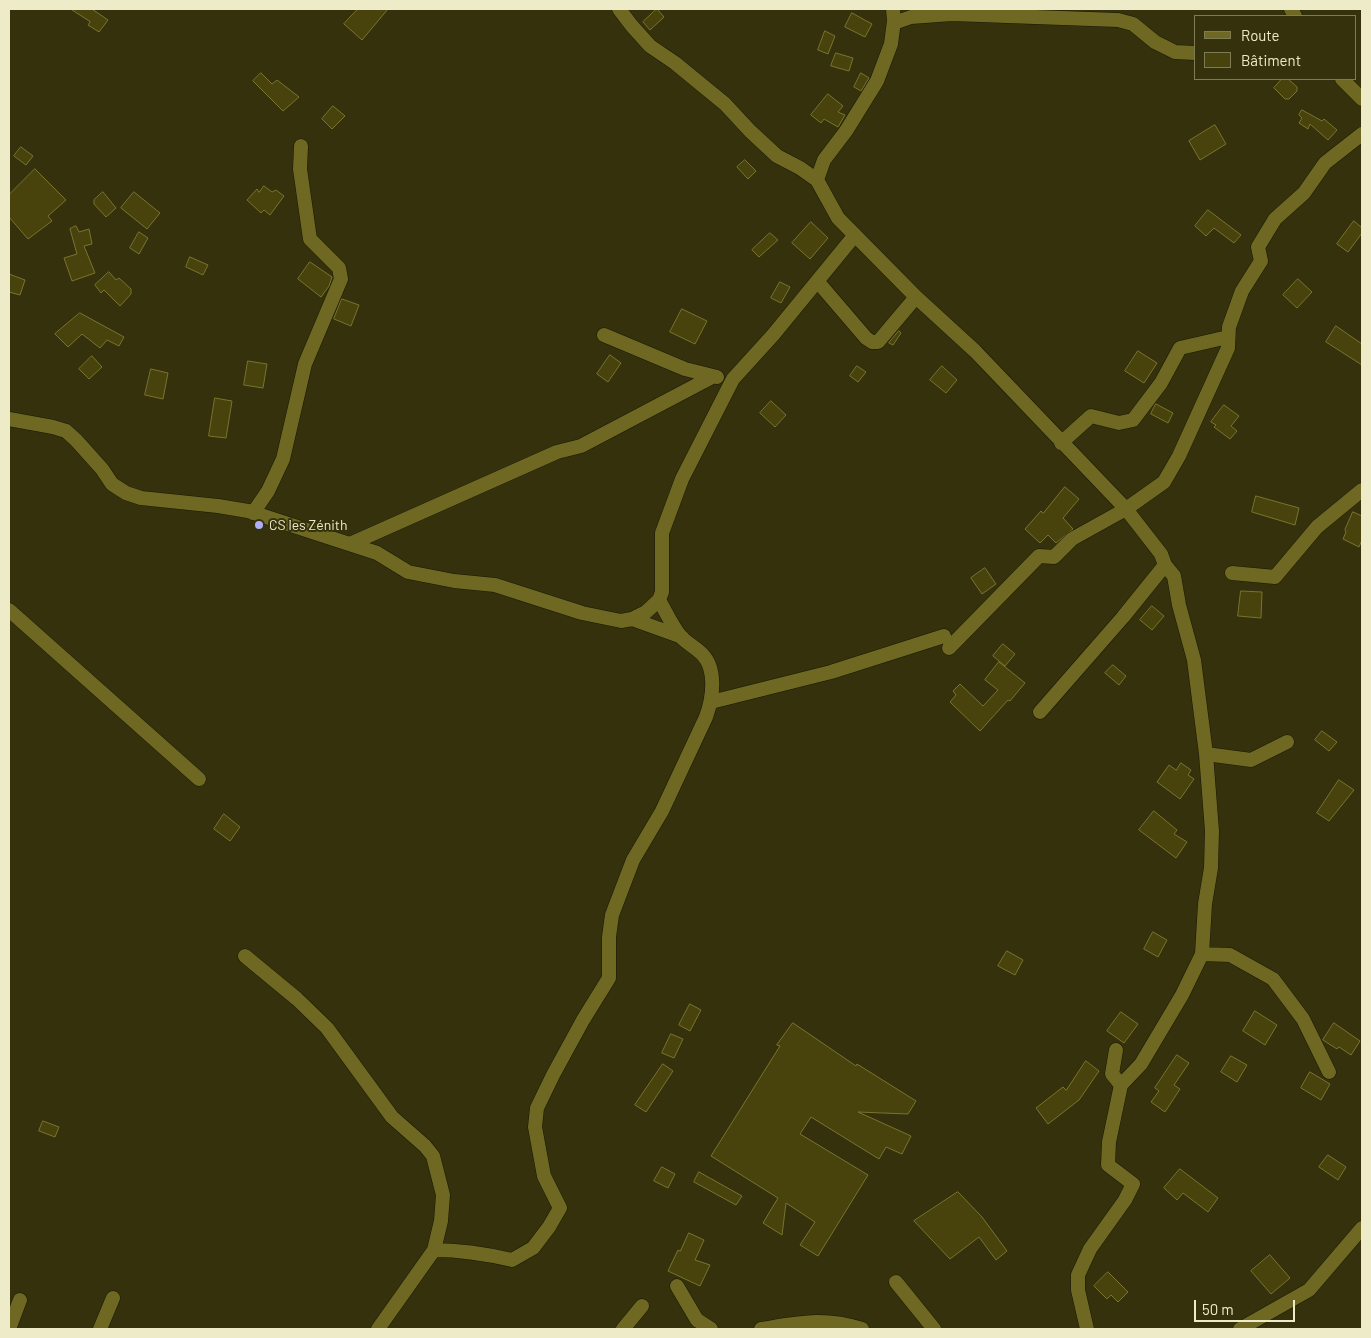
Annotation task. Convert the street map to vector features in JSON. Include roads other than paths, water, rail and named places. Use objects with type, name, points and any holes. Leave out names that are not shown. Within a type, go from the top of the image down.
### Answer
[{"type":"street","points":[[619,9],[650,46],[675,62],[725,104],[777,156],[800,168],[817,180],[838,218],[916,297],[975,351],[1126,509],[1161,554],[1165,565],[1174,576],[1179,605],[1194,660],[1206,754],[1212,831],[1211,868],[1202,954],[1182,995],[1141,1064],[1121,1085],[1109,1142],[1108,1165],[1133,1184],[1125,1200],[1090,1249],[1078,1275],[1078,1290],[1087,1329]]},
{"type":"street","points":[[817,180],[824,160],[846,131],[877,81],[891,44],[893,16],[912,17],[995,13],[1118,20],[1133,24],[1155,42],[1175,52],[1194,53]]},
{"type":"street","points":[[1343,80],[1362,99]]},
{"type":"street","points":[[711,702],[947,642],[1039,556],[1054,557],[1072,539],[1126,509],[1164,482],[1179,456],[1228,348],[1229,327],[1242,291],[1261,261],[1258,247],[1275,219],[1304,193],[1325,163],[1362,134]]},
{"type":"street","points":[[253,513],[268,491],[284,459],[304,364],[341,280],[339,268],[310,239],[300,169],[301,146]]},
{"type":"street","points":[[9,419],[66,431],[102,469],[112,484],[126,493],[141,498],[218,506],[253,513],[377,553],[408,572],[454,581],[494,585],[582,613],[621,621],[632,619],[646,612],[659,600],[662,592],[662,533],[682,479],[732,379],[818,282],[855,235]]},
{"type":"street","points":[[818,282],[866,338],[872,342],[878,342],[916,297]]},
{"type":"street","points":[[604,335],[685,369],[712,377],[732,379]]},
{"type":"street","points":[[1061,443],[1091,416],[1119,423],[1133,420],[1160,383],[1180,348],[1228,337]]},
{"type":"street","points":[[350,544],[558,452],[581,446],[712,377]]},
{"type":"street","points":[[1232,573],[1275,577],[1317,526],[1362,490]]},
{"type":"street","points":[[1040,712],[1123,617],[1165,565]]},
{"type":"street","points":[[434,1250],[456,1250],[512,1260],[533,1248],[549,1227],[560,1208],[544,1176],[535,1127],[537,1108],[578,1028],[609,978],[609,937],[612,915],[633,860],[662,811],[711,702],[713,686],[708,663],[703,655],[682,637],[659,600]]},
{"type":"street","points":[[9,610],[199,778]]},
{"type":"street","points":[[632,619],[682,637]]},
{"type":"street","points":[[1206,754],[1251,760],[1287,742]]},
{"type":"street","points":[[1202,954],[1230,955],[1273,980],[1303,1019],[1329,1072]]},
{"type":"street","points":[[245,956],[297,999],[327,1028],[392,1117],[425,1146],[433,1156],[443,1195],[441,1221],[434,1250],[378,1329]]},
{"type":"street","points":[[1116,1050],[1112,1074],[1121,1085]]},
{"type":"street","points":[[1240,1329],[1309,1290],[1362,1228]]},
{"type":"street","points":[[896,1282],[934,1329]]},
{"type":"street","points":[[677,1286],[697,1320],[711,1329]]},
{"type":"street","points":[[100,1329],[113,1298]]},
{"type":"street","points":[[9,1329],[20,1300]]},
{"type":"street","points":[[623,1329],[642,1306]]},
{"type":"street","points":[[761,1329],[807,1321],[844,1323],[862,1329]]},
{"type":"place","name":"CS les Zénith","points":[[259,525]]}]
